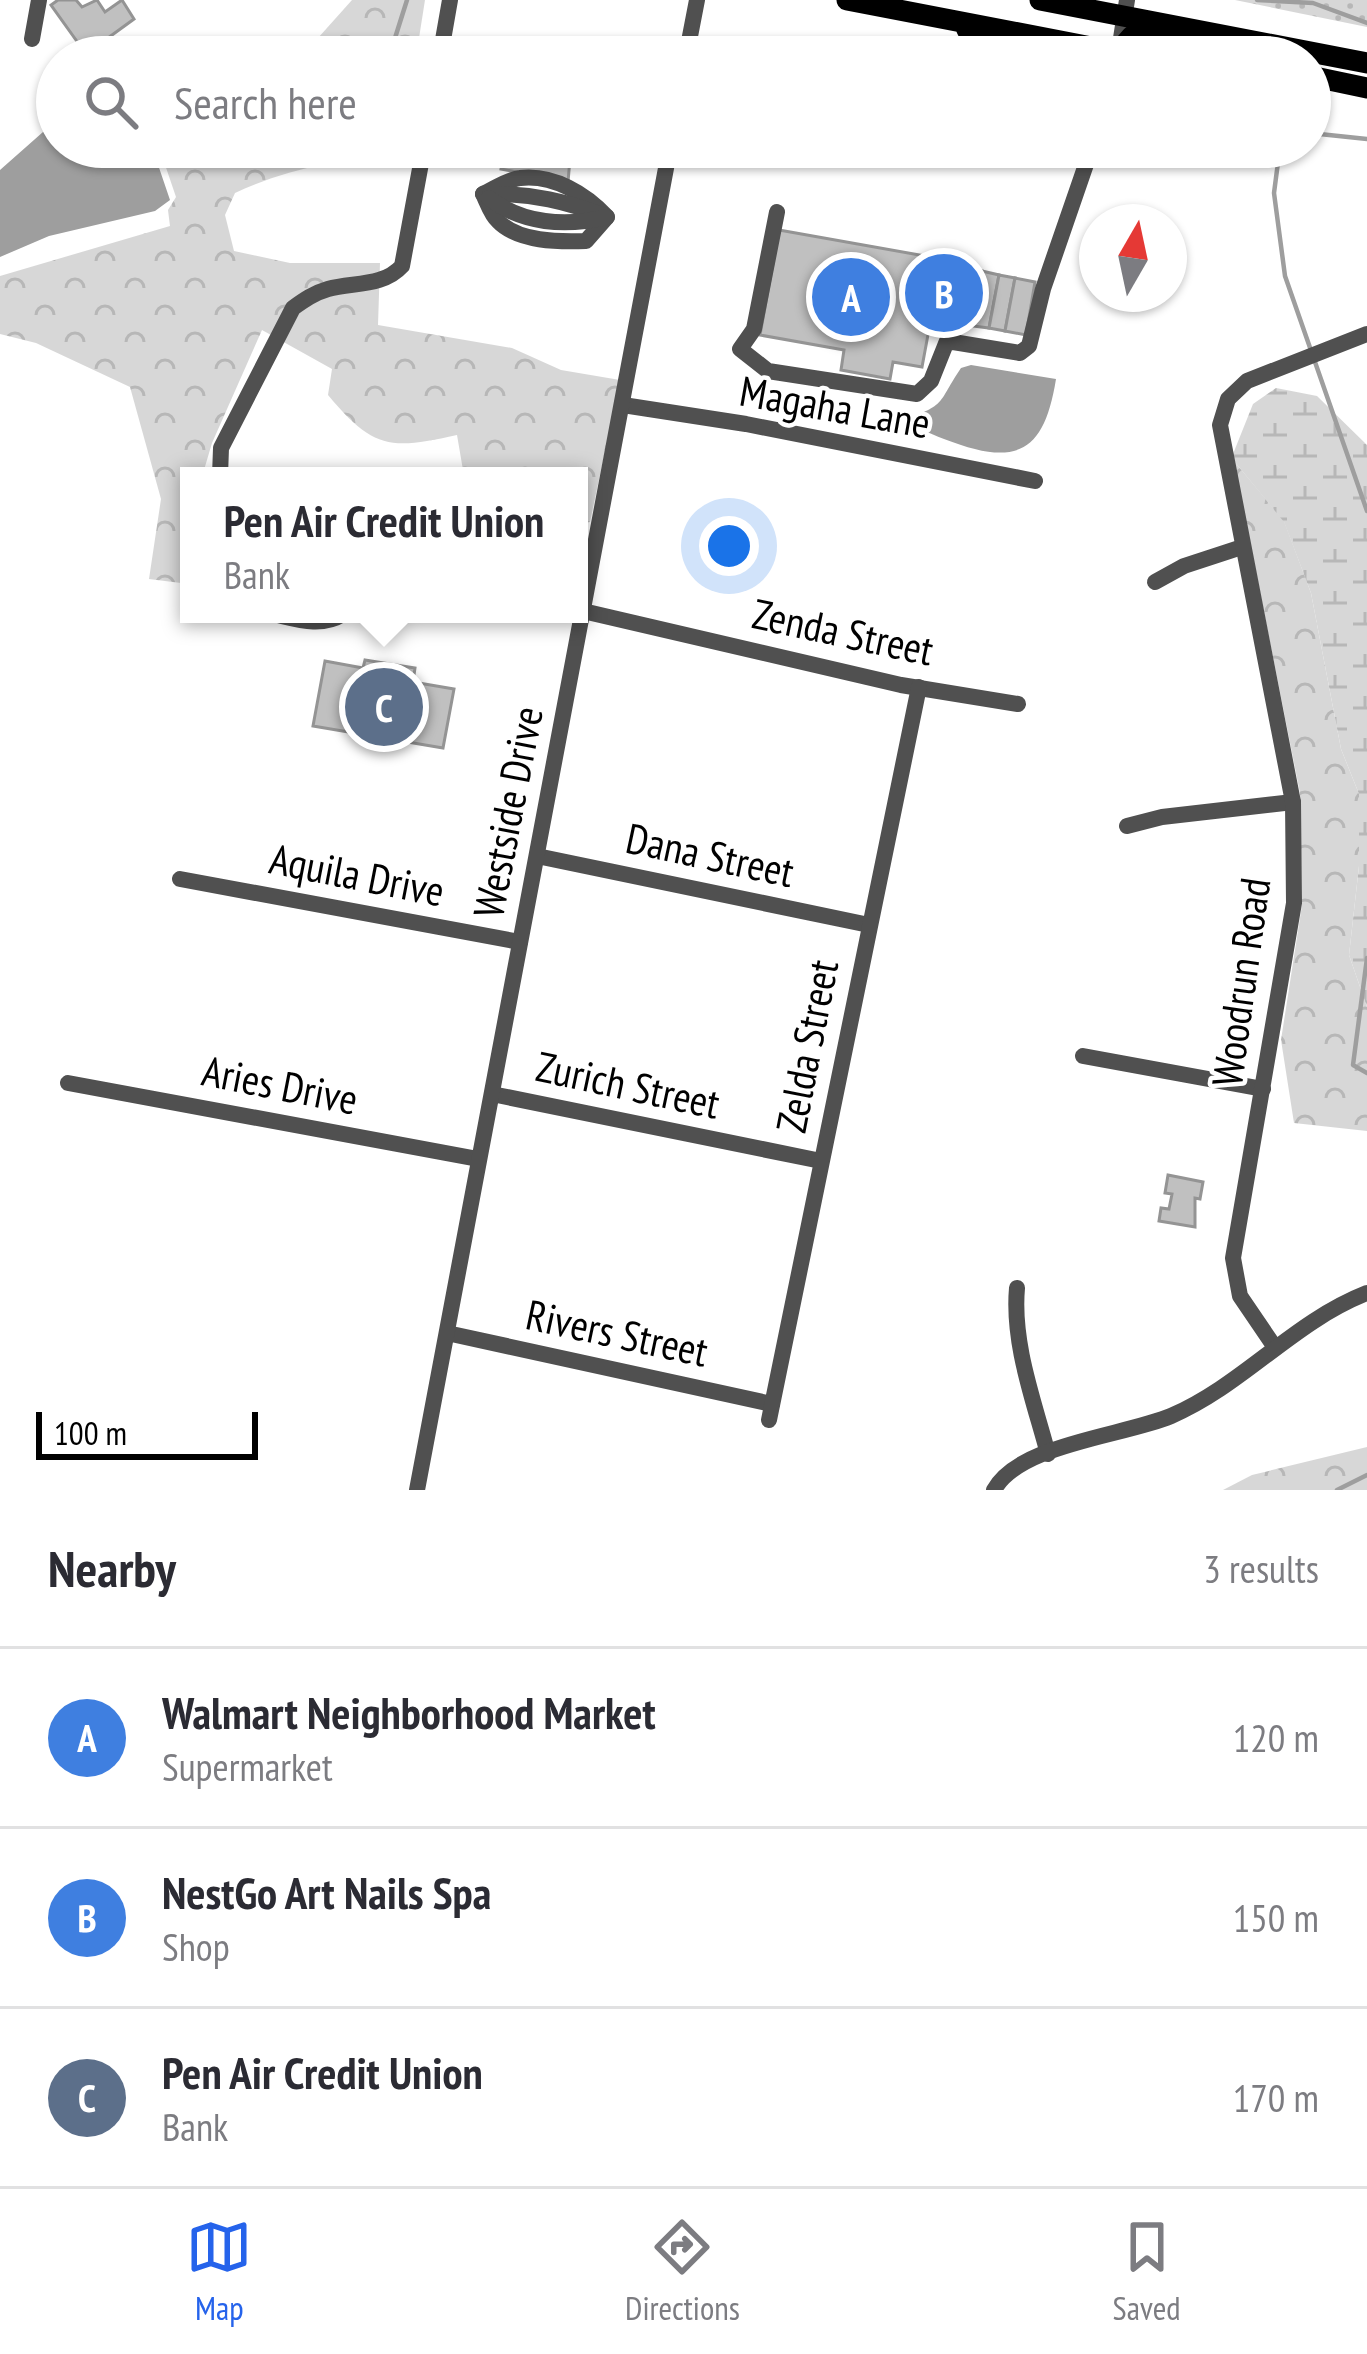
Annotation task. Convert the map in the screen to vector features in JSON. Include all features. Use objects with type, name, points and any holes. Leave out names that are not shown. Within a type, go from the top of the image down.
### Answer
[{"type":"main road","points":[[848,0],[1027,36]]},
{"type":"main road","points":[[902,0],[1102,35],[1128,5]]},
{"type":"main road","points":[[1040,0],[1128,5],[1258,36]]},
{"type":"main road","points":[[946,19],[977,36]]},
{"type":"main road","points":[[1331,53],[1367,62]]},
{"type":"main road","points":[[1331,69],[1367,76]]},
{"type":"main road","points":[[1331,80],[1367,88]]},
{"type":"main road","points":[[1331,93],[1367,100]]},
{"type":"street","points":[[32,39],[39,0]]},
{"type":"street","points":[[444,36],[450,0]]},
{"type":"street","points":[[690,36],[697,0]]},
{"type":"street","points":[[1121,36],[1128,5]]},
{"type":"street","points":[[220,467],[221,448],[293,308],[332,288],[393,276],[402,266],[420,168]]},
{"type":"street","name":"Westside Drive","points":[[588,546],[623,405],[666,168]]},
{"type":"street","points":[[777,212],[754,329],[740,349],[768,371],[917,394],[931,381],[946,341],[1020,352],[1034,337],[1043,289],[1085,168]]},
{"type":"street","points":[[483,194],[519,178],[533,180],[589,196],[607,217]]},
{"type":"street","points":[[483,194],[521,209],[565,217],[607,217]]},
{"type":"street","points":[[483,194],[496,220],[517,234],[586,242],[607,217]]},
{"type":"street","name":"Woodrun Road","points":[[1274,1346],[1240,1296],[1233,1258],[1294,904],[1293,802],[1220,425],[1228,399],[1247,381],[1367,334]]},
{"type":"street","name":"Magaha Lane","points":[[623,405],[746,424],[1035,481]]},
{"type":"street","points":[[1155,582],[1184,566],[1242,547]]},
{"type":"street","name":"Zenda Street","points":[[588,611],[919,687],[1018,704]]},
{"type":"street","name":"Westside Drive","points":[[418,1490],[581,623]]},
{"type":"street","name":"Zelda Street","points":[[770,1412],[919,687]]},
{"type":"street","points":[[1127,826],[1162,817],[1293,802]]},
{"type":"street","name":"Dana Street","points":[[537,856],[868,925]]},
{"type":"street","name":"Aquila Drive","points":[[180,879],[520,943]]},
{"type":"street","points":[[1083,1056],[1263,1089]]},
{"type":"street","name":"Aries Drive","points":[[68,1083],[478,1159]]},
{"type":"street","name":"Zurich Street","points":[[492,1094],[820,1161]]},
{"type":"street","points":[[1017,1288],[1019,1342],[1048,1454]]},
{"type":"street","points":[[994,1490],[1021,1462],[1184,1410],[1238,1378],[1274,1346],[1333,1306],[1367,1293]]},
{"type":"street","name":"Rivers Street","points":[[446,1333],[770,1412]]},
{"type":"green space","points":[[352,0],[425,0],[419,36],[320,36]]},
{"type":"green space","points":[[1235,0],[1367,0],[1367,27]]},
{"type":"green space","points":[[166,168],[308,168],[235,193],[225,215],[234,251],[290,263],[380,263],[378,325],[512,348],[561,370],[620,380],[590,522],[588,467],[462,467],[457,435],[415,443],[384,441],[358,426],[328,395],[332,369],[262,330],[205,467],[180,467],[180,583],[149,579],[161,499],[130,387],[36,343],[0,334],[0,276],[170,226],[168,210],[176,197]]},
{"type":"green space","points":[[1276,388],[1317,396],[1367,445],[1367,1007],[1349,955],[1359,866],[1359,794],[1341,749],[1311,593],[1284,522],[1234,461],[1253,404]]},
{"type":"green space","points":[[1234,461],[1284,521],[1311,593],[1341,749],[1359,794],[1359,866],[1349,955],[1367,1007],[1367,1131],[1294,1123],[1281,1040],[1302,905],[1300,793]]},
{"type":"green space","points":[[1367,1447],[1367,1490],[1223,1490],[1252,1475]]},
{"type":"shaded area","points":[[36,138],[36,168],[159,168],[170,200],[155,211],[49,236],[0,257],[0,170]]},
{"type":"shaded area","points":[[971,365],[1056,379],[1044,424],[1022,448],[990,452],[969,448],[902,424],[935,406],[961,368]]},
{"type":"building","points":[[76,0],[82,7],[97,0],[105,12],[122,0],[134,19],[111,36],[73,36],[51,5]]},
{"type":"building","points":[[569,168],[568,182],[501,169]]},
{"type":"building","points":[[779,230],[942,259],[922,367],[893,362],[890,379],[841,370],[844,350],[760,335]]},
{"type":"building","points":[[941,264],[956,267],[947,321],[937,319],[936,323],[932,322]]},
{"type":"building","points":[[956,267],[968,269],[959,323],[948,321]]},
{"type":"building","points":[[968,269],[982,271],[972,325],[960,324]]},
{"type":"building","points":[[982,271],[999,275],[989,328],[973,326]]},
{"type":"building","points":[[999,275],[1015,278],[1005,331],[989,328]]},
{"type":"building","points":[[1015,278],[1035,282],[1026,335],[1005,331]]},
{"type":"building","points":[[365,660],[415,668],[413,682],[454,689],[443,748],[313,726],[325,661],[363,668]]},
{"type":"building","points":[[1168,1175],[1203,1182],[1200,1199],[1195,1198],[1195,1227],[1159,1221],[1161,1208],[1169,1209],[1172,1194],[1165,1193]]},
{"type":"waterway","points":[[396,36],[407,0]]},
{"type":"waterway","points":[[1257,0],[1313,3],[1367,23]]},
{"type":"waterway","points":[[1331,135],[1367,139]]},
{"type":"waterway","points":[[1277,168],[1274,193],[1285,276],[1367,511]]},
{"type":"waterway","points":[[1367,958],[1353,1065],[1367,1073]]},
{"type":"waterway","points":[[1337,1490],[1367,1475]]},
{"type":"place","name":"NestGo Art Nails Spa","points":[[944,293]]},
{"type":"place","name":"Walmart Neighborhood Market","points":[[851,297]]},
{"type":"place","name":"Pen Air Credit Union","points":[[384,707]]}]
